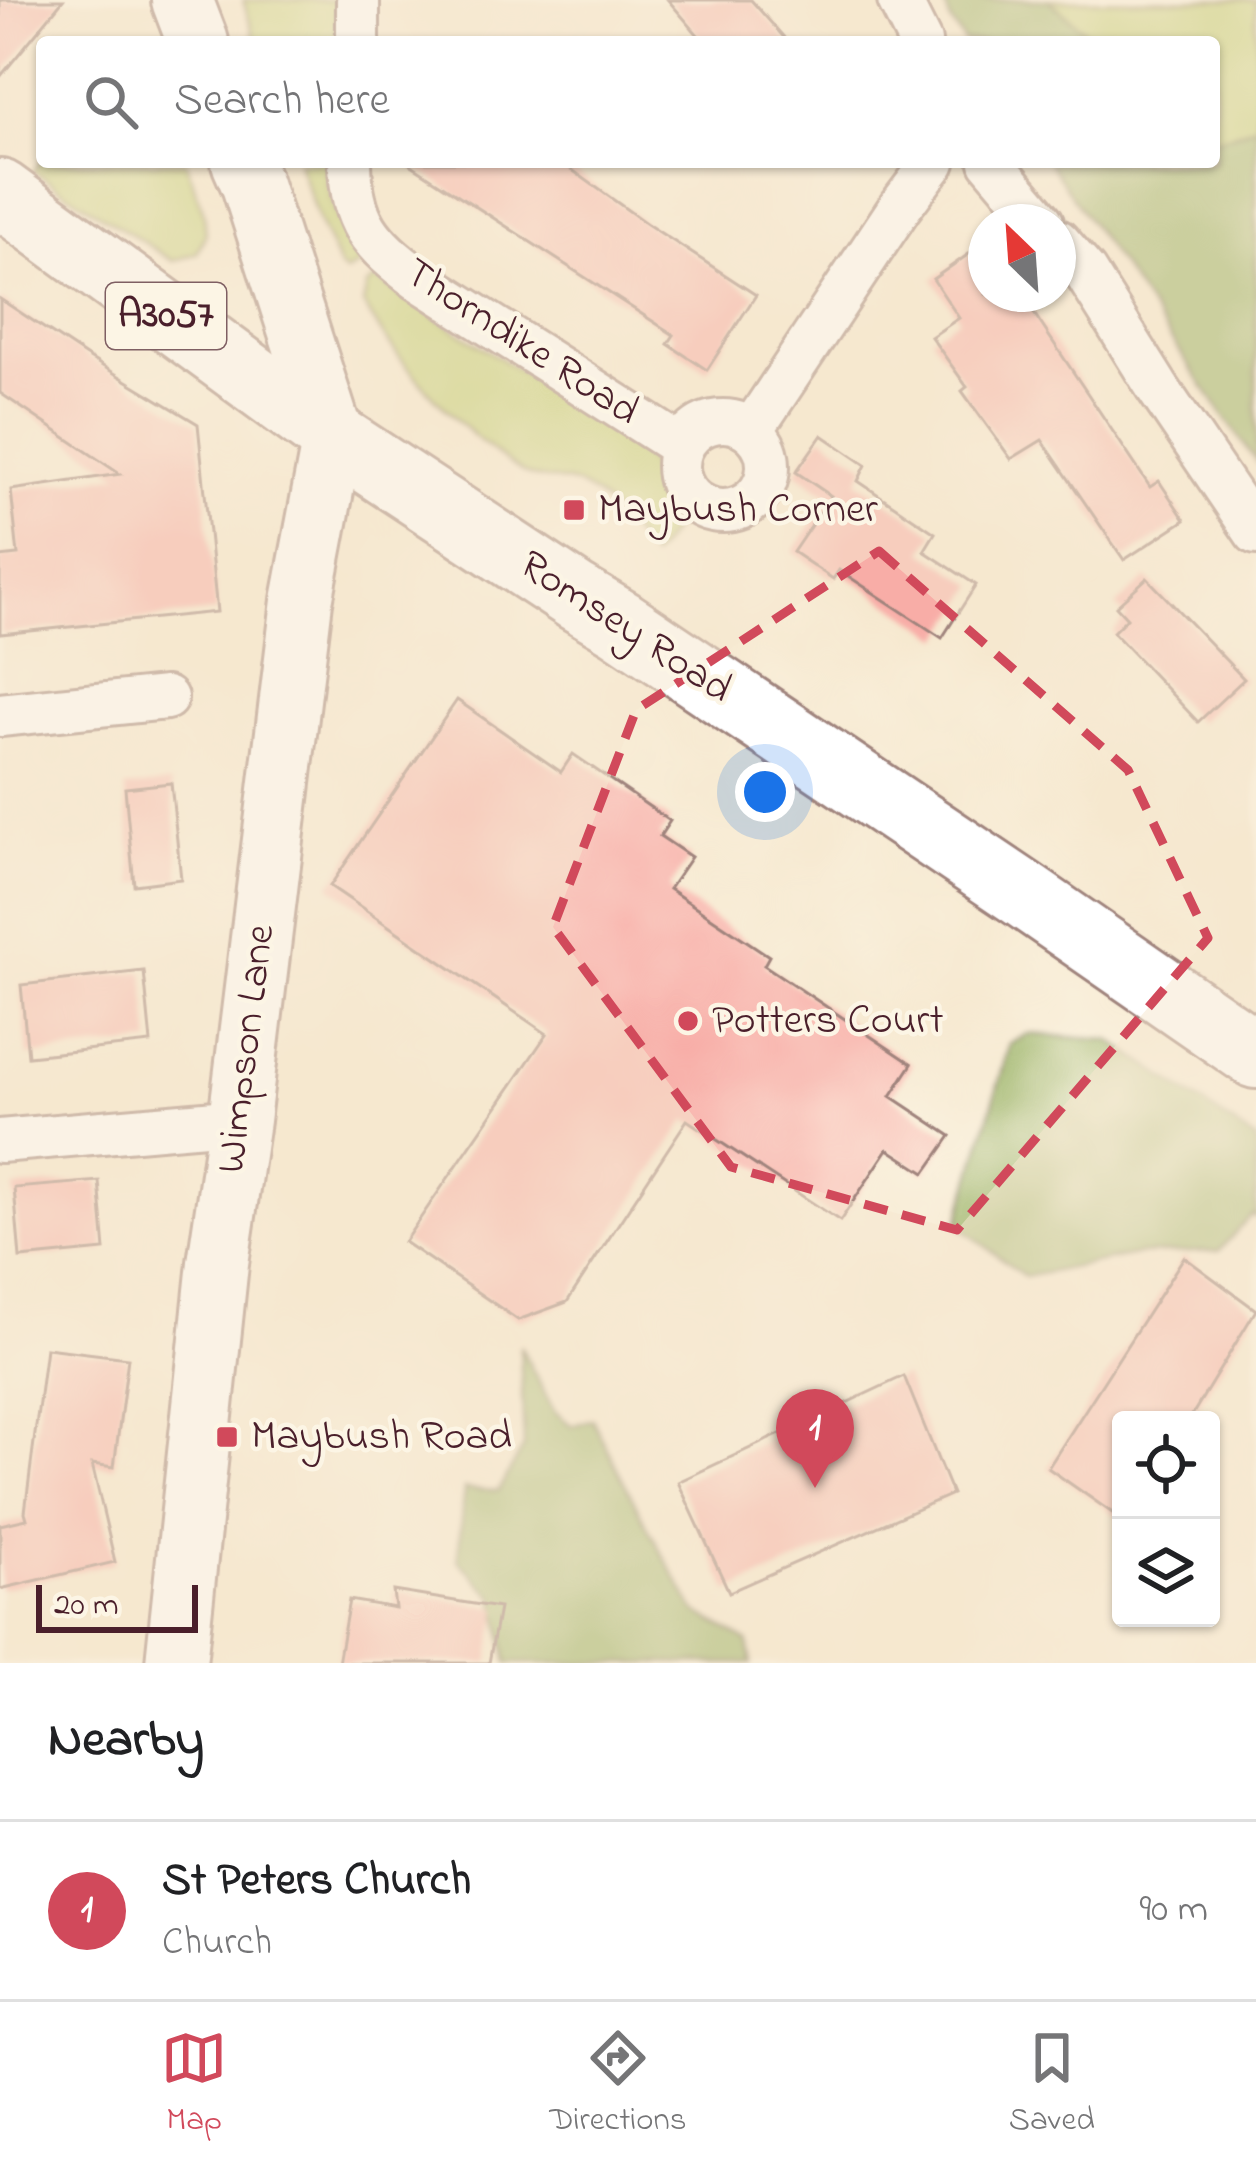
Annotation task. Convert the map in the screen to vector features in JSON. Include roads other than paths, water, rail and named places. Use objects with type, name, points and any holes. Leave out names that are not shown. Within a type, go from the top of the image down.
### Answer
[{"type":"main road","name":"Romsey Road","points":[[0,193],[333,437],[620,622],[1256,1055]]},
{"type":"street","points":[[182,0],[196,36]]},
{"type":"street","points":[[358,0],[358,36]]},
{"type":"street","points":[[899,0],[917,36]]},
{"type":"street","points":[[245,168],[333,437]]},
{"type":"street","name":"Thorndike Road","points":[[350,168],[357,215],[389,257],[682,447]]},
{"type":"street","points":[[751,431],[929,168]]},
{"type":"street","points":[[997,168],[1027,204]]},
{"type":"street","points":[[1076,262],[1256,533]]},
{"type":"street","name":"Thorndike Road","points":[[733,422],[751,431],[767,454],[767,477],[761,491],[747,505],[731,510],[710,508],[692,499],[679,474],[682,447],[694,432],[710,423],[733,422]]},
{"type":"street","name":"Wimpson Lane","points":[[176,1663],[218,1263],[302,601],[333,437]]},
{"type":"street","points":[[0,715],[166,698]]},
{"type":"street","points":[[0,1142],[238,1120]]},
{"type":"place","name":"Maybush Corner","points":[[574,510]]},
{"type":"place","name":"Potters Court","points":[[688,1021]]},
{"type":"place","name":"Maybush Road","points":[[227,1437]]},
{"type":"place","name":"St Peters Church","points":[[815,1488]]}]
